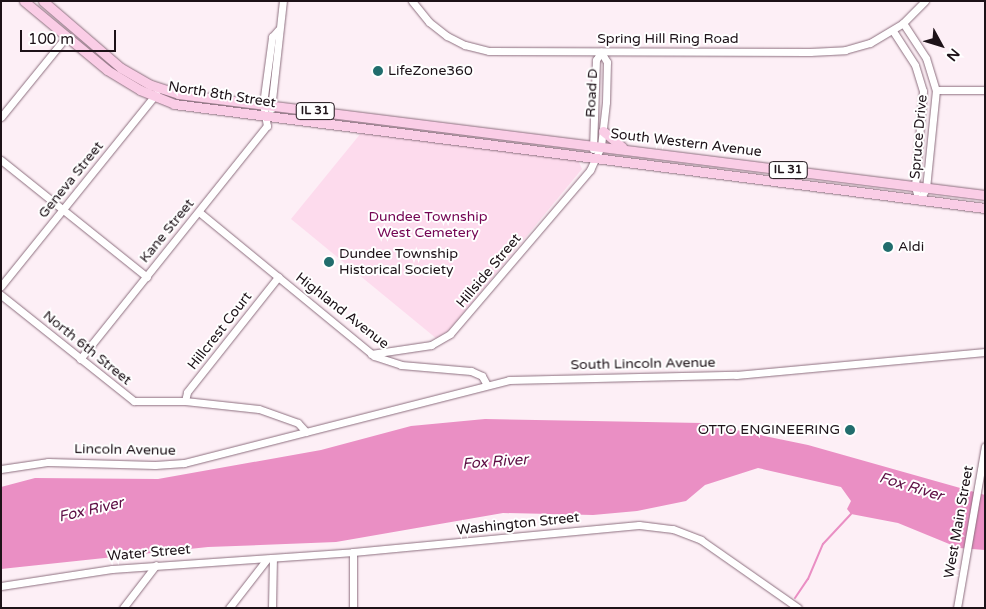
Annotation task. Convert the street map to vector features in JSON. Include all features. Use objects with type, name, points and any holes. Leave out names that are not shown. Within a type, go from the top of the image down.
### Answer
[{"type":"main road","name":"North 8th Street","points":[[24,1],[107,70],[153,97],[190,107],[595,158]]},
{"type":"main road","name":"North 8th Street","points":[[43,1],[121,68],[160,88],[194,97],[273,105],[591,145]]},
{"type":"main road","points":[[390,132],[392,121]]},
{"type":"main road","points":[[603,131],[626,149]]},
{"type":"main road","name":"South Western Avenue","points":[[591,145],[915,188],[985,195]]},
{"type":"main road","name":"South Western Avenue","points":[[595,158],[985,208]]},
{"type":"street","points":[[268,117],[263,104],[272,37],[278,30],[283,1]]},
{"type":"street","name":"Spring Hill Ring Road","points":[[412,1],[440,32],[472,48],[500,51],[601,52],[828,52],[862,46],[893,30],[903,23],[925,1]]},
{"type":"street","name":"Spruce Drive","points":[[903,23],[926,58],[936,90],[926,189],[919,200]]},
{"type":"street","name":"Kane Street","points":[[80,359],[267,126],[268,117],[273,105],[280,39],[278,30]]},
{"type":"street","name":"Spruce Drive","points":[[893,30],[916,65],[923,91],[915,188],[919,200]]},
{"type":"street","points":[[1,117],[66,37]]},
{"type":"street","name":"Road D","points":[[595,158],[601,146],[603,131],[606,62],[601,52]]},
{"type":"street","name":"Road D","points":[[595,158],[591,145],[596,113],[596,60],[601,52]]},
{"type":"street","name":"Geneva Street","points":[[1,286],[160,88]]},
{"type":"street","points":[[936,90],[985,90]]},
{"type":"street","name":"Hillside Street","points":[[372,354],[431,345],[450,334],[590,170],[595,158]]},
{"type":"street","points":[[1,160],[147,276]]},
{"type":"street","name":"Highland Avenue","points":[[199,212],[372,354],[396,364],[473,372],[482,376],[487,385]]},
{"type":"street","name":"Hillcrest Court","points":[[185,402],[187,392],[278,277]]},
{"type":"street","name":"North 6th Street","points":[[1,295],[136,402],[185,402],[262,410],[298,423],[306,432]]},
{"type":"street","name":"South Lincoln Avenue","points":[[306,432],[487,385],[529,379],[736,375],[985,352]]},
{"type":"street","name":"Lincoln Avenue","points":[[1,469],[59,462],[171,464],[306,432]]},
{"type":"street","name":"West Main Street","points":[[958,605],[985,446]]},
{"type":"street","name":"Washington Street","points":[[300,556],[639,525],[683,532],[730,560],[798,608]]},
{"type":"street","points":[[353,552],[353,608]]},
{"type":"street","name":"Water Street","points":[[1,589],[85,572],[156,565],[300,556]]},
{"type":"street","points":[[229,608],[270,558]]},
{"type":"street","points":[[270,558],[272,608]]},
{"type":"street","points":[[123,608],[156,565]]},
{"type":"green space","name":"Dundee Township West Cemetery","points":[[361,133],[578,160],[582,169],[450,329],[437,339],[291,219]]},
{"type":"water","name":"Fox River","points":[[485,419],[702,423],[808,445],[985,495],[985,550],[959,548],[898,523],[851,514],[847,509],[851,501],[841,487],[758,468],[705,485],[686,501],[637,511],[593,515],[503,513],[336,542],[208,547],[1,569],[1,487],[35,478],[158,479],[321,450],[411,426]]},
{"type":"waterway","points":[[795,598],[808,579],[823,544],[851,514]]},
{"type":"place","name":"LifeZone360","points":[[378,71]]},
{"type":"place","name":"Aldi","points":[[888,247]]},
{"type":"place","name":"Dundee Township Historical Society","points":[[329,262]]},
{"type":"place","name":"OTTO ENGINEERING","points":[[850,430]]}]
